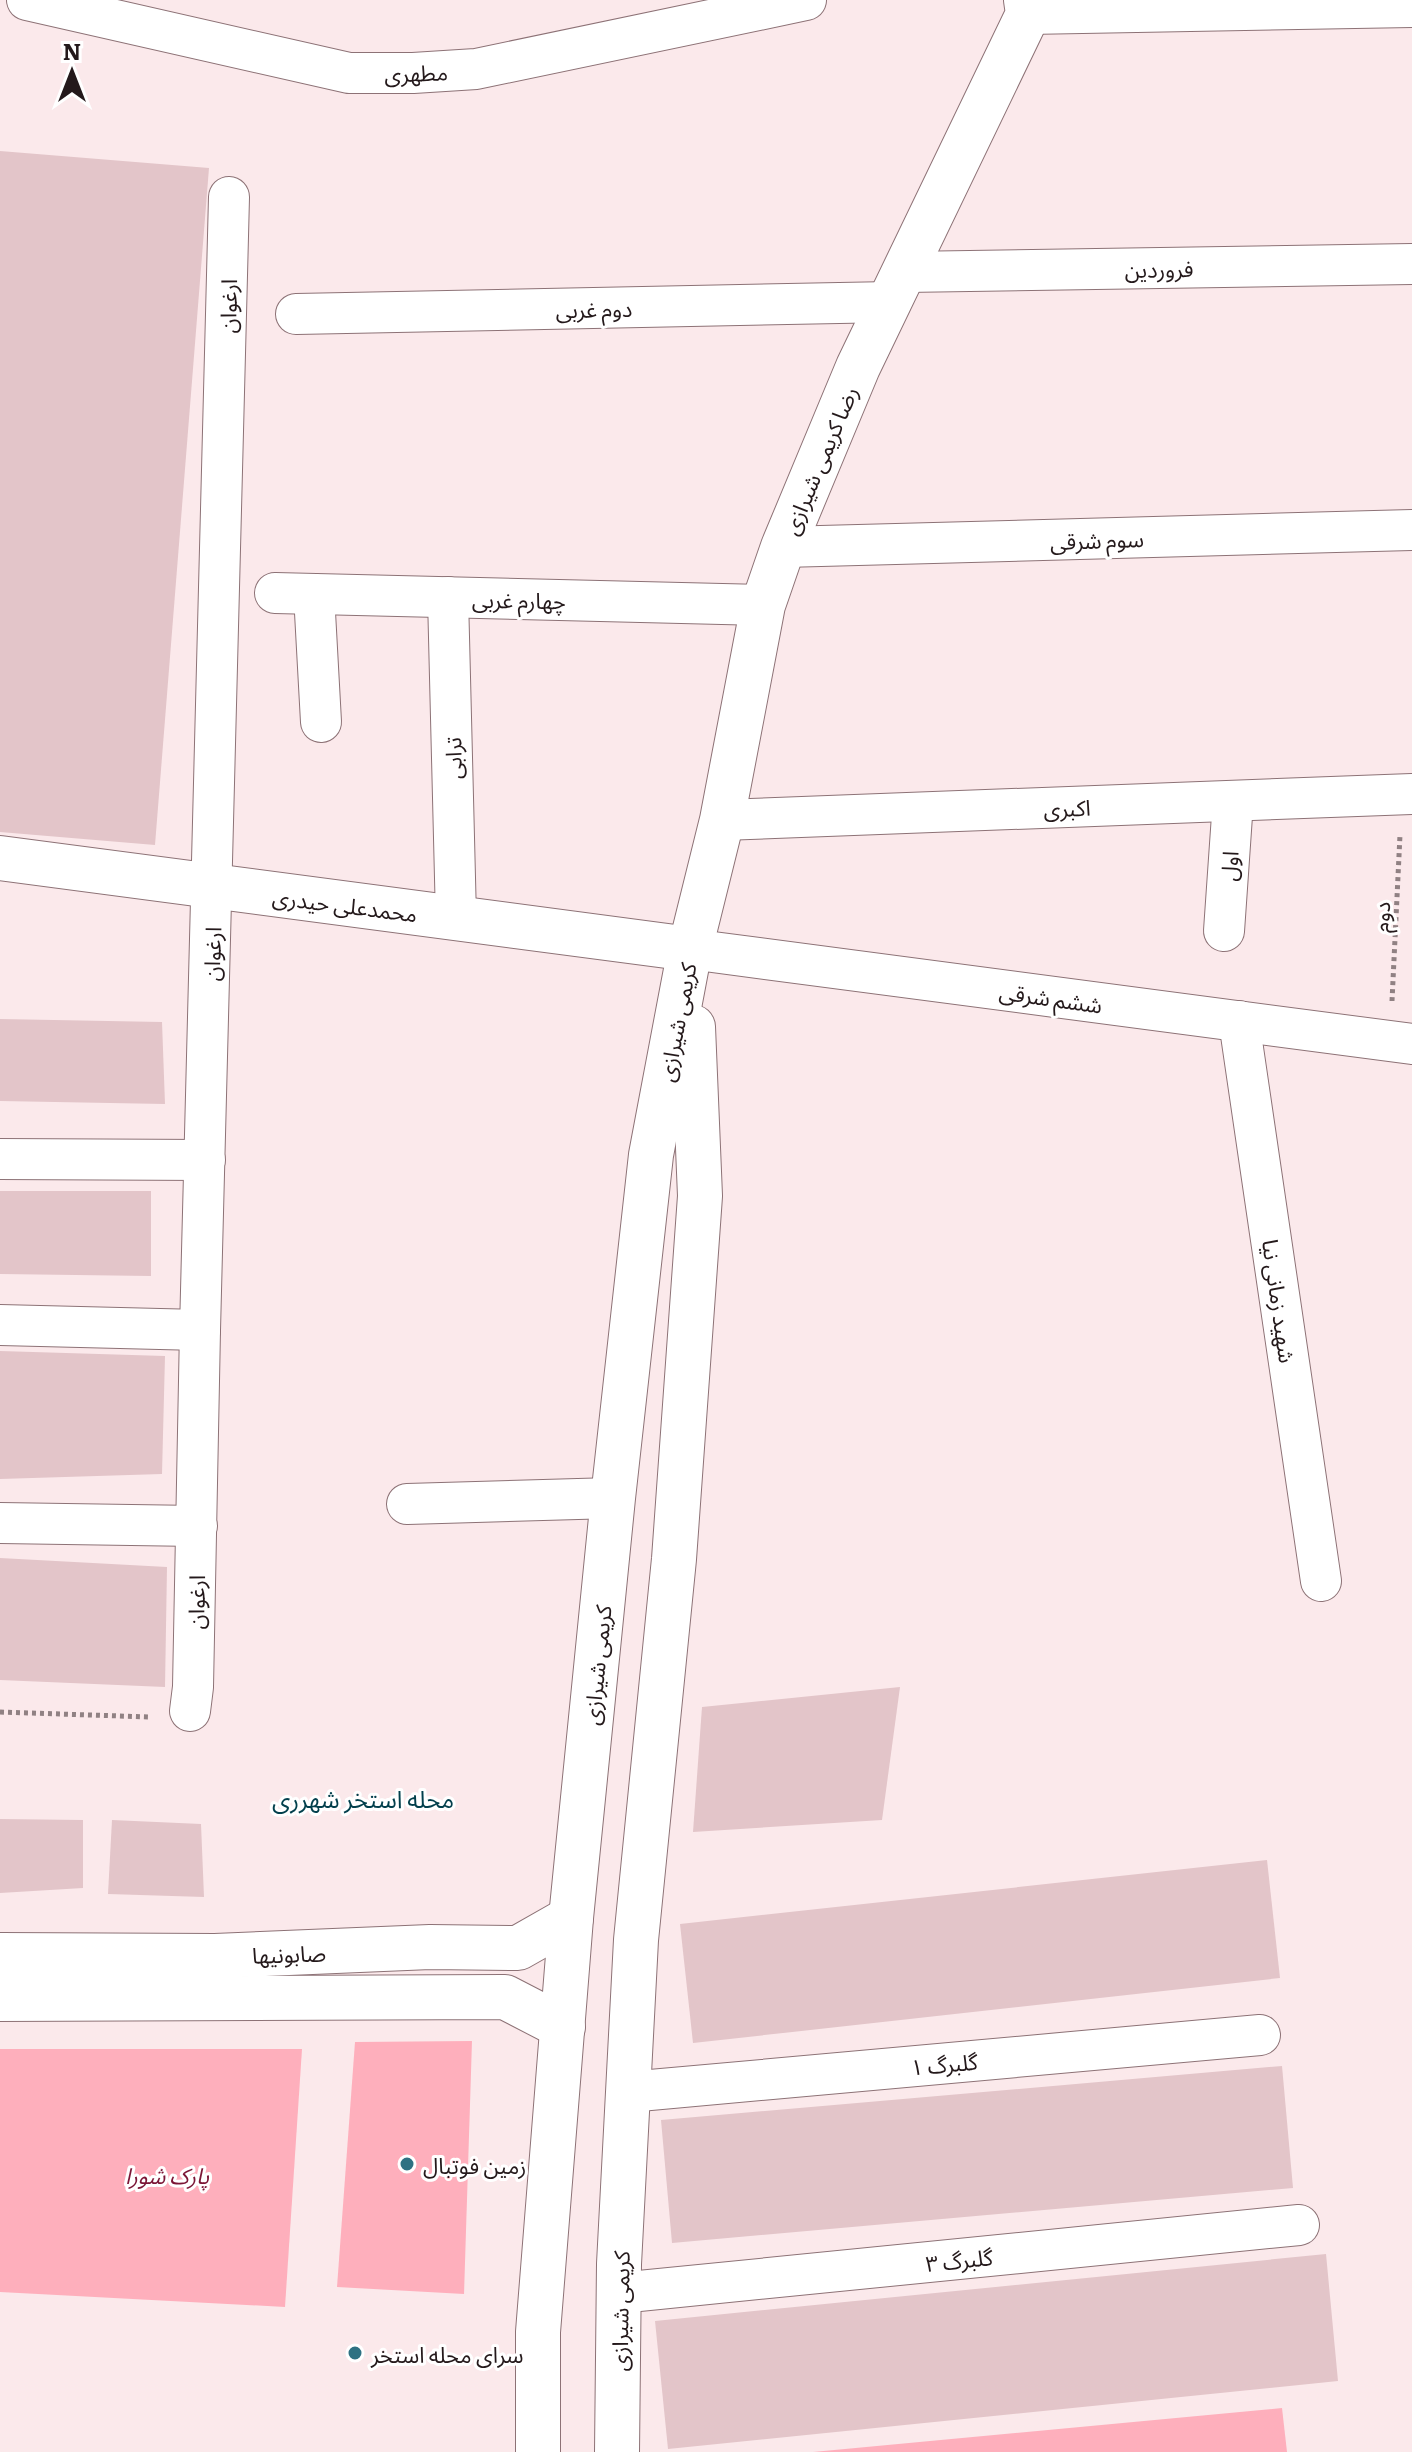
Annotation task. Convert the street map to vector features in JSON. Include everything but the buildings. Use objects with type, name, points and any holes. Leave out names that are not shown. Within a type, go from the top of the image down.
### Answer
[{"type":"street","name":"مطهری","points":[[27,0],[349,73],[476,69],[806,0]]},
{"type":"street","points":[[1027,7],[1412,7]]},
{"type":"street","name":"رضا کریمی شیرازی","points":[[690,949],[722,820],[763,605],[783,547],[858,367],[1027,7]]},
{"type":"street","name":"ارغوان","points":[[190,1711],[229,197]]},
{"type":"street","name":"فروردین","points":[[898,287],[1412,264]]},
{"type":"street","name":"دوم غربی","points":[[296,314],[898,287]]},
{"type":"street","name":"سوم شرقی","points":[[783,547],[1412,530]]},
{"type":"street","name":"چهارم غربی","points":[[275,593],[763,605]]},
{"type":"street","points":[[314,594],[321,722]]},
{"type":"street","name":"ترابی","points":[[448,597],[456,918]]},
{"type":"street","name":"اکبری","points":[[722,820],[1407,794]]},
{"type":"street","name":"اول","points":[[1224,931],[1233,801]]},
{"type":"street","name":"محمدعلی حیدری","points":[[0,858],[690,949]]},
{"type":"street","name":"ششم شرقی","points":[[690,949],[1401,1043]]},
{"type":"street","name":"کریمی شیرازی","points":[[538,2452],[538,2332],[571,1918],[613,1498],[651,1155],[690,949]]},
{"type":"street","name":"کریمی شیرازی","points":[[617,2452],[619,2293],[636,1940],[674,1559],[700,1196],[690,949]]},
{"type":"street","name":"شهید زمانی نیا","points":[[1239,1021],[1321,1581]]},
{"type":"street","points":[[0,1159],[205,1160]]},
{"type":"street","points":[[0,1325],[200,1330]]},
{"type":"street","points":[[407,1504],[613,1498]]},
{"type":"street","points":[[0,1523],[197,1526]]},
{"type":"street","name":"صابونیها","points":[[0,1955],[215,1956],[430,1947],[518,1948],[571,1918]]},
{"type":"street","points":[[430,1947],[460,1956],[467,1970],[467,1978],[462,1985],[431,1996]]},
{"type":"street","name":"صابونیها","points":[[0,1999],[505,1997],[563,2027]]},
{"type":"street","name":"گلبرگ ۱","points":[[628,2092],[1260,2035]]},
{"type":"street","name":"گلبرگ ۳","points":[[619,2293],[1299,2225]]},
{"type":"path","name":"دوم","points":[[1401,1043],[1407,794]]},
{"type":"path","points":[[0,1712],[168,1718],[190,1711]]},
{"type":"green space","name":"زمین فوتبال","points":[[472,2041],[464,2294],[337,2287],[355,2042]]},
{"type":"green space","name":"پارک شورا","points":[[0,2049],[302,2049],[285,2307],[0,2292]]},
{"type":"green space","points":[[1282,2408],[1287,2452],[813,2452]]},
{"type":"place","name":"زمین فوتبال","points":[[407,2164]]},
{"type":"place","name":"سرای محله استخر","points":[[355,2353]]},
{"type":"district","name":"محله استخر شهرری","points":[[363,1797]]}]
